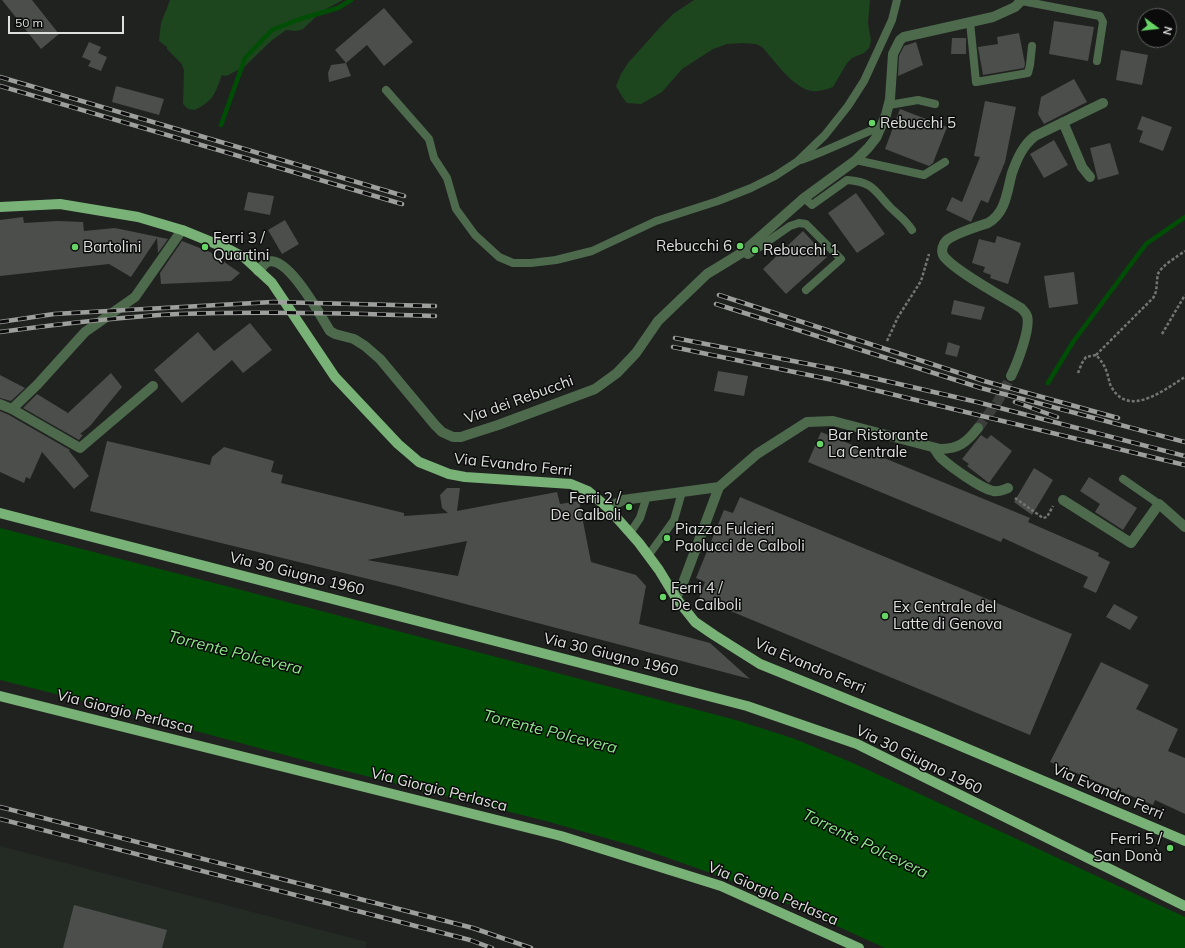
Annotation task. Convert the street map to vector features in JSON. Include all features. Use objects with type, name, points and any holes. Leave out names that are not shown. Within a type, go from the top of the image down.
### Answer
[{"type":"main road","name":"Via Evandro Ferri","points":[[0,207],[60,204],[138,218],[182,230],[226,248],[244,258],[272,283],[336,377],[398,444],[419,462],[449,474],[465,477],[571,484],[588,491],[608,508],[630,533],[695,622],[714,636],[760,664],[923,730],[1185,841]]},
{"type":"main road","name":"Via 30 Giugno 1960","points":[[0,513],[747,706],[856,744],[1185,906]]},
{"type":"main road","name":"Via Giorgio Perlasca","points":[[0,696],[561,836],[721,886],[859,948]]},
{"type":"street","name":"Via dei Rebucchi","points":[[258,271],[267,262],[282,264],[297,280],[330,331],[335,334],[354,339],[380,358],[396,380],[442,432],[453,437],[460,437],[498,425],[595,389],[616,373],[636,353],[658,321],[707,274],[743,252],[804,198],[856,160],[868,148],[882,126],[889,105],[893,54],[900,40],[904,37],[993,17],[1015,7],[1022,0]]},
{"type":"street","points":[[1011,376],[1023,347],[1027,316],[1021,308],[963,272],[947,259],[943,254],[943,247],[950,238],[995,219],[1004,204],[1018,157],[1029,141],[1035,136],[1062,122],[1103,103]]},
{"type":"street","points":[[1062,122],[1082,167],[1090,177]]},
{"type":"street","points":[[12,409],[85,332],[135,297],[182,230]]},
{"type":"street","points":[[0,404],[12,409],[80,448],[153,386]]},
{"type":"street","points":[[676,598],[684,583],[718,487],[757,454],[808,422],[833,421],[940,449],[956,447],[965,442],[978,428]]},
{"type":"street","points":[[934,448],[940,457],[968,478],[986,489],[996,491],[1008,488]]},
{"type":"street","points":[[608,508],[623,500],[718,487]]},
{"type":"street","points":[[1063,500],[1131,543],[1159,504],[1185,527]]},
{"type":"lane","points":[[386,90],[429,139],[434,158],[447,178],[456,209],[475,235],[499,257],[513,263],[531,263],[556,260],[592,251],[656,221],[718,201],[751,188],[775,176],[798,161],[825,135],[848,106],[864,81],[892,20],[897,0]]},
{"type":"lane","name":"Via dei Rebucchi","points":[[1022,0],[1100,16],[1103,22],[1097,61]]},
{"type":"lane","points":[[970,22],[976,82],[1028,73],[1032,46]]},
{"type":"lane","points":[[889,105],[918,100],[935,104]]},
{"type":"lane","points":[[798,161],[828,150],[858,135],[882,126]]},
{"type":"lane","points":[[856,160],[924,175],[945,162]]},
{"type":"lane","points":[[804,198],[812,205],[847,180],[858,181],[875,188],[891,207],[905,220],[912,230]]},
{"type":"lane","name":"Via dei Rebucchi","points":[[743,252],[748,255],[790,226],[806,224],[841,259],[806,290]]},
{"type":"lane","points":[[1123,479],[1159,504]]},
{"type":"lane","points":[[648,556],[674,520],[682,492]]},
{"type":"lane","points":[[630,533],[640,518],[647,496]]},
{"type":"path","points":[[887,341],[898,317],[921,281],[934,243],[946,242]]},
{"type":"path","points":[[1078,373],[1086,356],[1096,355],[1153,298],[1156,294],[1158,273],[1162,268],[1185,251]]},
{"type":"path","points":[[1162,334],[1185,295]]},
{"type":"path","points":[[1096,355],[1102,362],[1111,386],[1117,396],[1127,400],[1140,401],[1151,397],[1185,377]]},
{"type":"path","points":[[1008,488],[1016,499],[1044,518],[1047,517],[1059,498],[1063,500]]},
{"type":"shaded area","points":[[170,0],[343,0],[322,11],[303,29],[296,31],[286,30],[271,41],[244,67],[226,76],[222,75],[213,96],[207,103],[195,110],[188,109],[183,104],[184,70],[181,63],[167,49],[167,47],[159,41],[161,23]]},
{"type":"shaded area","points":[[694,0],[870,0],[868,23],[871,41],[869,48],[864,53],[852,58],[847,63],[833,87],[823,90],[812,91],[798,85],[791,80],[762,47],[756,44],[742,43],[727,44],[713,49],[682,69],[662,92],[641,104],[627,103],[616,86],[628,63],[673,14]]},
{"type":"shaded area","points":[[0,846],[367,942],[365,948],[0,948]]},
{"type":"water","name":"Torrente Polcevera","points":[[0,528],[736,720],[795,739],[853,763],[1185,917],[1185,948],[885,948],[795,907],[722,877],[637,847],[546,821],[322,765],[92,703],[0,680]]},
{"type":"building","points":[[2,0],[32,0],[59,34],[41,49]]},
{"type":"building","points":[[384,8],[413,42],[384,66],[367,45],[346,63],[335,50]]},
{"type":"building","points":[[1054,21],[1094,27],[1088,61],[1049,54]]},
{"type":"building","points":[[1019,33],[1025,64],[1024,68],[983,75],[978,47],[998,44],[997,37]]},
{"type":"building","points":[[952,38],[966,38],[966,54],[951,54]]},
{"type":"building","points":[[89,42],[101,47],[98,53],[107,57],[101,71],[88,66],[91,61],[82,57]]},
{"type":"building","points":[[916,42],[923,65],[898,76],[899,56],[904,46]]},
{"type":"building","points":[[1121,50],[1148,55],[1142,85],[1116,80]]},
{"type":"building","points":[[346,63],[351,76],[329,82],[328,73],[331,65]]},
{"type":"building","points":[[1074,79],[1087,102],[1044,124],[1038,114],[1041,97]]},
{"type":"building","points":[[116,86],[164,99],[159,115],[112,102]]},
{"type":"building","points":[[985,101],[1016,107],[1005,162],[988,203],[981,200],[971,222],[946,210],[952,197],[962,202],[980,157],[974,156]]},
{"type":"building","points":[[900,109],[947,127],[933,163],[929,166],[885,149]]},
{"type":"building","points":[[1142,116],[1172,127],[1163,151],[1139,142],[1143,131],[1137,129]]},
{"type":"building","points":[[1054,140],[1068,165],[1044,178],[1030,154]]},
{"type":"building","points":[[1110,143],[1119,174],[1098,180],[1090,148]]},
{"type":"building","points":[[248,192],[274,196],[270,215],[244,210]]},
{"type":"building","points":[[856,193],[885,234],[857,253],[828,213]]},
{"type":"building","name":"Bartolini","points":[[23,217],[24,223],[58,221],[83,222],[84,231],[115,228],[168,239],[158,253],[157,238],[131,277],[109,264],[0,276],[0,220]]},
{"type":"building","points":[[285,220],[299,244],[282,254],[268,230]]},
{"type":"building","points":[[803,231],[827,257],[786,294],[763,269]]},
{"type":"building","points":[[997,236],[1021,243],[1008,284],[990,278],[991,275],[983,272],[985,267],[972,263],[979,239],[995,243]]},
{"type":"building","points":[[182,241],[210,252],[240,273],[231,281],[161,284],[160,273]]},
{"type":"building","points":[[1074,272],[1078,304],[1049,308],[1044,276]]},
{"type":"building","points":[[954,300],[985,307],[981,320],[951,314]]},
{"type":"building","points":[[250,323],[272,350],[243,373],[232,360],[182,403],[154,370],[198,332],[214,351]]},
{"type":"building","points":[[948,342],[960,346],[957,357],[945,354]]},
{"type":"building","points":[[718,371],[748,376],[744,396],[714,391]]},
{"type":"building","points":[[111,373],[122,387],[90,426],[80,434],[83,435],[79,440],[23,408],[37,394],[68,413]]},
{"type":"building","points":[[0,375],[25,388],[11,401],[0,398]]},
{"type":"building","points":[[0,411],[70,450],[69,451],[89,476],[74,489],[42,452],[30,479],[26,477],[24,483],[0,472]]},
{"type":"building","points":[[821,432],[1030,518],[1028,522],[1099,553],[1098,556],[1110,562],[1096,593],[1083,587],[1088,577],[1003,538],[1001,542],[808,462]]},
{"type":"building","points":[[981,435],[987,439],[991,435],[1012,451],[989,483],[967,466],[969,464],[962,459]]},
{"type":"building","points":[[107,441],[210,465],[212,457],[224,447],[274,461],[271,472],[283,475],[281,483],[404,513],[404,516],[448,513],[442,508],[440,495],[447,488],[460,488],[457,511],[557,492],[560,504],[579,501],[591,562],[636,575],[646,586],[639,624],[710,643],[750,679],[397,586],[90,511]],"holes":[[[467,541],[458,576],[367,560]]]},
{"type":"building","points":[[1034,468],[1053,480],[1032,515],[1014,502]]},
{"type":"building","points":[[1089,477],[1137,508],[1123,530],[1095,512],[1100,504],[1080,491]]},
{"type":"building","name":"Ex Centrale del Latte di Genova","points":[[740,497],[1072,634],[1030,735],[699,598],[705,582],[696,578],[724,510],[733,513]]},
{"type":"building","points":[[1114,604],[1138,617],[1130,630],[1106,617]]},
{"type":"building","points":[[1101,662],[1149,685],[1136,709],[1178,729],[1168,751],[1185,758],[1185,814],[1155,800],[1153,805],[1050,762]]},
{"type":"building","points":[[74,905],[167,930],[162,948],[63,948]]},
{"type":"waterway","points":[[221,125],[245,58],[272,30],[300,19],[338,8],[351,0]]},
{"type":"waterway","points":[[1048,383],[1073,342],[1146,244],[1185,217]]},
{"type":"tunnel","points":[[978,428],[998,401],[1011,376]]},
{"type":"railway","points":[[0,77],[404,196]]},
{"type":"railway","points":[[0,86],[402,204]]},
{"type":"railway","points":[[719,295],[984,381],[1118,418]]},
{"type":"railway","points":[[0,322],[54,314],[273,302],[435,306]]},
{"type":"railway","points":[[716,304],[981,388],[1185,442]]},
{"type":"railway","points":[[0,332],[89,321],[178,314],[306,313],[435,316]]},
{"type":"railway","points":[[675,338],[834,369],[977,402],[1185,456]]},
{"type":"railway","points":[[673,347],[833,380],[1185,465]]},
{"type":"railway","points":[[1015,402],[1057,417]]},
{"type":"railway","points":[[0,807],[473,928],[531,948]]},
{"type":"railway","points":[[0,819],[470,940],[492,948]]},
{"type":"place","name":"Rebucchi 5","points":[[872,123]]},
{"type":"place","name":"Rebucchi 6","points":[[740,246]]},
{"type":"place","name":"Bartolini","points":[[75,247]]},
{"type":"place","name":"Ferri 3 / Quartini","points":[[205,247]]},
{"type":"place","name":"Rebucchi 1","points":[[755,250]]},
{"type":"place","name":"Bar Ristorante La Centrale","points":[[820,444]]},
{"type":"place","name":"Ferri 2 / De Calboli","points":[[629,507]]},
{"type":"place","name":"Piazza Fulcieri Paolucci de Calboli","points":[[667,538]]},
{"type":"place","name":"Ferri 4 / De Calboli","points":[[663,597]]},
{"type":"place","name":"Ex Centrale del Latte di Genova","points":[[885,616]]},
{"type":"place","name":"Ferri 5 / San Donà","points":[[1170,848]]}]
